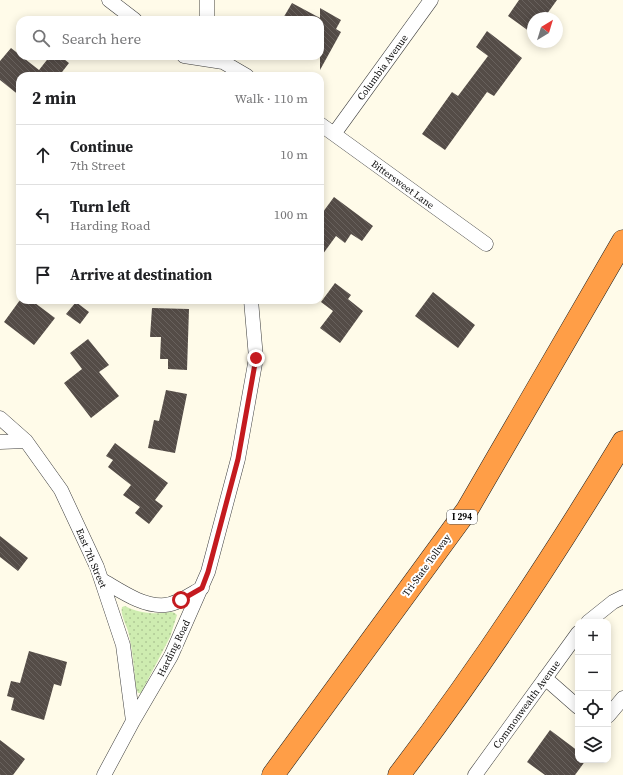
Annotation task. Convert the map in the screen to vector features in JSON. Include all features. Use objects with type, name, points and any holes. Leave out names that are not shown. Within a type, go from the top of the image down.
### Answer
[{"type":"highway","name":"Tri-State Tollway","points":[[273,775],[467,510],[623,241]]},
{"type":"highway","points":[[399,775],[427,738],[520,604],[623,442]]},
{"type":"street","points":[[108,0],[130,16]]},
{"type":"street","points":[[207,0],[207,16]]},
{"type":"street","name":"Columbia Avenue","points":[[334,134],[431,0]]},
{"type":"street","points":[[221,60],[226,72]]},
{"type":"street","points":[[223,60],[241,72]]},
{"type":"street","name":"Bittersweet Lane","points":[[324,127],[486,244]]},
{"type":"street","name":"Harding Road","points":[[104,775],[133,721],[171,656],[208,572],[238,459],[256,358],[251,304]]},
{"type":"street","name":"East 7th Street","points":[[0,418],[26,441],[61,490],[102,580],[123,645],[133,721]]},
{"type":"street","points":[[0,442],[26,441]]},
{"type":"street","points":[[102,580],[150,604],[166,605],[181,600],[202,588]]},
{"type":"street","points":[[592,619],[613,602],[623,597]]},
{"type":"street","name":"Commonwealth Avenue","points":[[475,775],[575,637]]},
{"type":"street","points":[[545,678],[575,703]]},
{"type":"street","points":[[611,712],[623,698]]},
{"type":"green space","points":[[125,606],[147,613],[172,612],[177,615],[170,637],[141,693],[138,693],[136,688],[131,645],[122,613],[122,607]]},
{"type":"building","points":[[519,0],[557,0],[548,12],[527,12],[527,30],[508,16]]},
{"type":"building","points":[[292,3],[316,16],[284,16]]},
{"type":"building","points":[[320,8],[341,20],[336,29],[341,32],[320,70],[320,60],[324,60],[324,16],[320,16]]},
{"type":"building","points":[[487,31],[522,58],[494,96],[487,92],[445,150],[422,134],[452,92],[458,96],[488,56],[476,47]]},
{"type":"building","points":[[11,48],[16,52],[16,60],[26,60],[39,70],[47,60],[65,60],[69,63],[62,72],[16,72],[16,93],[0,80],[0,61]]},
{"type":"building","points":[[334,197],[373,226],[362,241],[351,234],[345,243],[336,236],[324,252],[324,211]]},
{"type":"building","points":[[335,283],[351,295],[348,299],[363,311],[340,343],[320,328],[333,311],[324,304],[324,298]]},
{"type":"building","points":[[433,292],[475,325],[458,348],[415,316]]},
{"type":"building","points":[[17,304],[36,304],[55,318],[34,345],[4,322]]},
{"type":"building","points":[[74,304],[79,304],[89,312],[80,324],[66,314]]},
{"type":"building","points":[[152,308],[189,309],[187,370],[168,369],[168,359],[160,359],[161,337],[150,337]]},
{"type":"building","points":[[88,339],[109,365],[99,372],[119,396],[91,418],[64,383],[82,369],[70,353]]},
{"type":"building","points":[[166,390],[187,394],[175,453],[148,448],[154,420],[159,421]]},
{"type":"building","points":[[115,443],[168,483],[155,500],[163,506],[149,524],[135,513],[140,507],[123,495],[131,485],[108,467],[113,460],[106,456]]},
{"type":"building","points":[[0,536],[28,558],[18,571],[0,557]]},
{"type":"building","points":[[29,651],[67,662],[61,686],[54,684],[44,720],[11,710],[14,698],[7,696],[11,681],[20,683]]},
{"type":"building","points":[[550,730],[575,749],[575,763],[584,763],[575,775],[545,775],[527,762]]},
{"type":"building","points":[[0,740],[25,759],[13,775],[0,775]]},
{"type":"route","points":[[181,600],[202,588],[208,572],[238,459],[256,358]]}]
